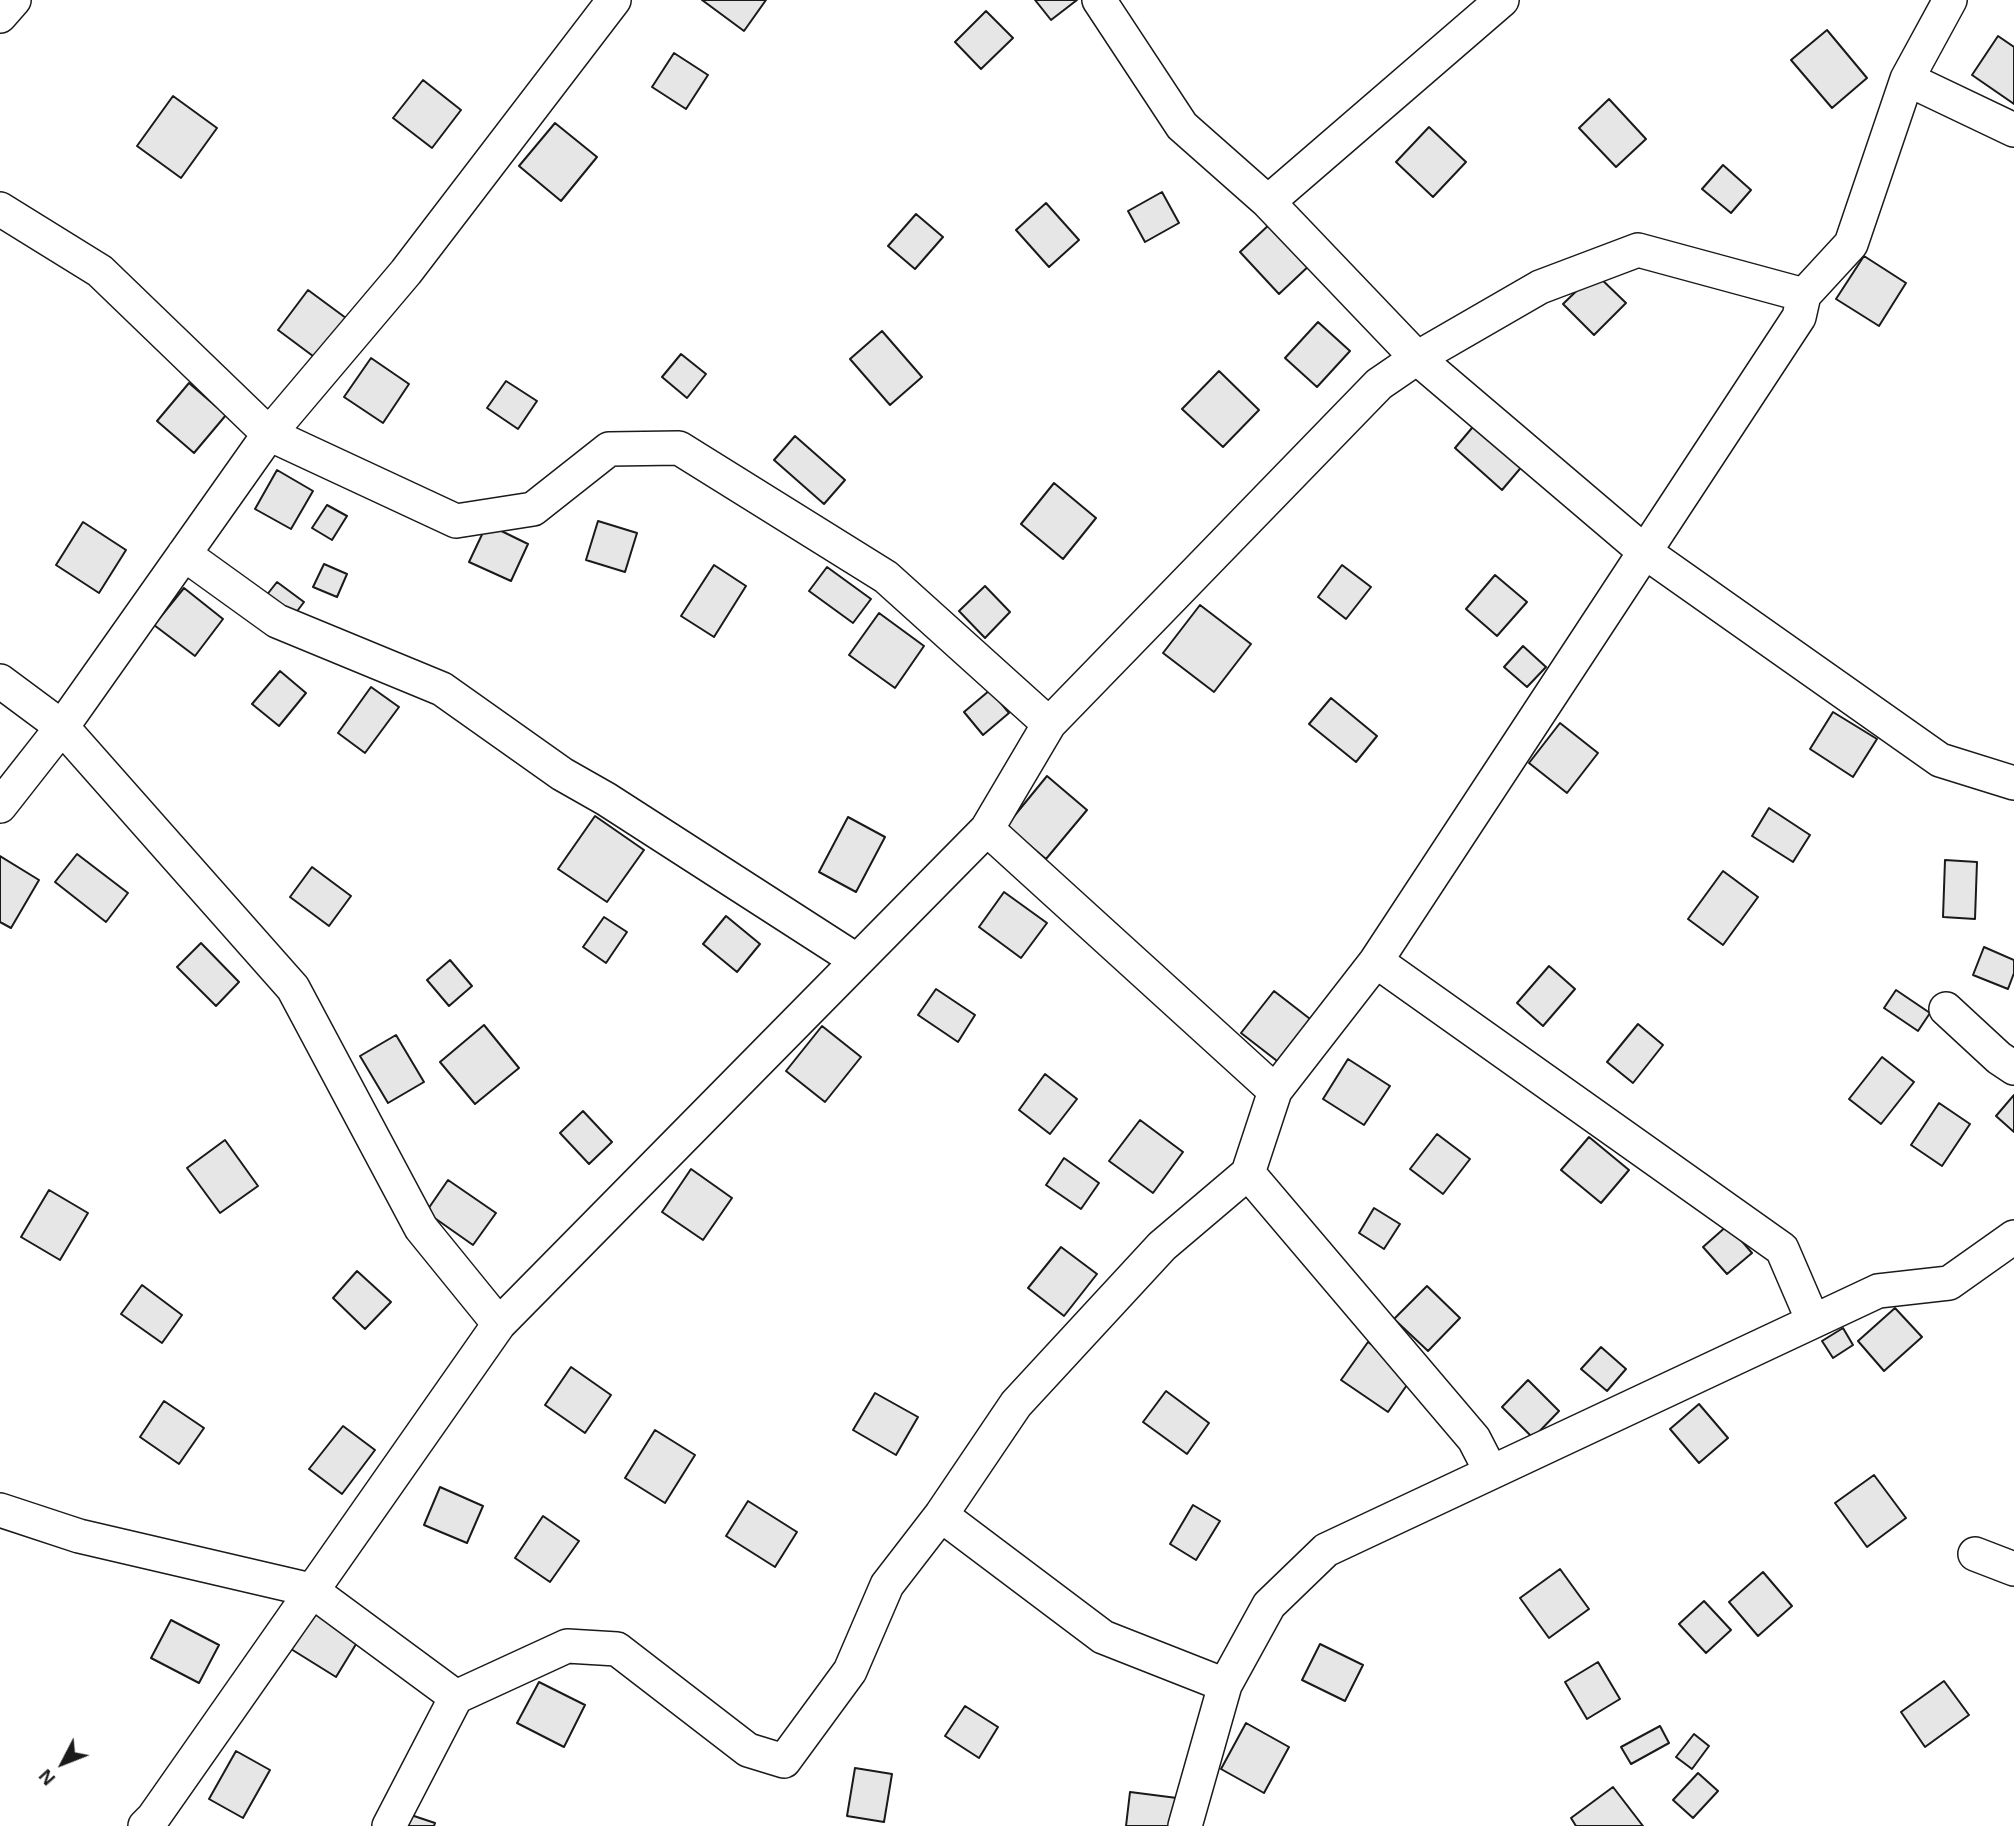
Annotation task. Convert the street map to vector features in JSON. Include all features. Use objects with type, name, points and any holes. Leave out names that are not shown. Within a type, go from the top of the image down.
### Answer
[{"type":"street","points":[[0,16],[14,0]]},
{"type":"street","points":[[0,806],[62,727],[270,435],[406,272],[614,0]]},
{"type":"street","points":[[1100,0],[1182,126],[1268,202],[1417,358],[1645,552],[1940,760],[2014,783]]},
{"type":"street","points":[[1268,202],[1502,0]]},
{"type":"street","points":[[389,1826],[456,1697],[566,1646],[617,1649],[748,1750],[784,1761],[850,1671],[887,1585],[941,1515],[1016,1404],[1162,1247],[1248,1173],[1275,1091],[1376,961],[1799,317],[1804,295],[1851,244],[1907,79],[1950,0]]},
{"type":"street","points":[[1907,79],[2014,130]]},
{"type":"street","points":[[0,209],[100,271],[270,435],[456,521],[533,509],[609,449],[678,448],[886,577],[1049,724]]},
{"type":"street","points":[[145,1826],[499,1324],[987,829],[1049,724],[1379,383],[1540,287],[1638,250],[1804,295]]},
{"type":"street","points":[[184,554],[277,621],[442,689],[562,775],[606,799],[856,960]]},
{"type":"street","points":[[0,681],[62,727],[293,988],[421,1228],[499,1324]]},
{"type":"street","points":[[987,829],[1275,1091]]},
{"type":"street","points":[[1376,961],[1782,1249],[1812,1321]]},
{"type":"street","points":[[1946,1009],[1999,1058],[2014,1068]]},
{"type":"street","points":[[1248,1173],[1474,1439],[1491,1472]]},
{"type":"street","points":[[1185,1826],[1225,1685],[1269,1605],[1326,1550],[1878,1291],[1949,1283],[2014,1237]]},
{"type":"street","points":[[0,1510],[79,1536],[311,1590],[456,1697]]},
{"type":"street","points":[[941,1515],[1103,1637],[1225,1685]]},
{"type":"street","points":[[1975,1554],[2014,1569]]},
{"type":"building","points":[[702,0],[766,0],[744,31]]},
{"type":"building","points":[[1035,0],[1077,0],[1051,20]]},
{"type":"building","points":[[986,11],[1013,38],[981,69],[955,42]]},
{"type":"building","points":[[1827,30],[1867,78],[1832,108],[1791,60]]},
{"type":"building","points":[[1998,36],[2014,47],[2014,104],[1972,75]]},
{"type":"building","points":[[674,53],[708,75],[686,109],[652,87]]},
{"type":"building","points":[[423,80],[461,110],[432,148],[393,118]]},
{"type":"building","points":[[173,96],[217,128],[181,178],[137,146]]},
{"type":"building","points":[[1609,99],[1646,139],[1616,167],[1579,128]]},
{"type":"building","points":[[555,123],[597,157],[561,201],[519,166]]},
{"type":"building","points":[[1429,127],[1466,162],[1433,197],[1396,162]]},
{"type":"building","points":[[1723,165],[1751,190],[1731,213],[1702,189]]},
{"type":"building","points":[[1162,192],[1179,223],[1145,242],[1128,211]]},
{"type":"building","points":[[1046,203],[1079,240],[1049,267],[1016,230]]},
{"type":"building","points":[[916,214],[943,237],[915,269],[888,246]]},
{"type":"building","points":[[1272,222],[1312,263],[1279,294],[1240,252]]},
{"type":"building","points":[[1864,256],[1906,283],[1879,326],[1836,299]]},
{"type":"building","points":[[1595,273],[1626,303],[1594,335],[1563,304]]},
{"type":"building","points":[[308,290],[350,321],[321,362],[278,330]]},
{"type":"building","points":[[1318,322],[1350,351],[1317,387],[1285,358]]},
{"type":"building","points":[[882,331],[922,377],[890,405],[850,359]]},
{"type":"building","points":[[681,354],[706,374],[687,398],[662,377]]},
{"type":"building","points":[[371,358],[409,384],[383,423],[344,397]]},
{"type":"building","points":[[1219,371],[1259,410],[1223,447],[1182,409]]},
{"type":"building","points":[[506,381],[537,401],[518,429],[487,408]]},
{"type":"building","points":[[189,383],[226,415],[194,453],[157,421]]},
{"type":"building","points":[[1477,422],[1524,464],[1502,490],[1455,448]]},
{"type":"building","points":[[795,436],[845,480],[824,504],[774,460]]},
{"type":"building","points":[[277,470],[313,491],[291,529],[255,509]]},
{"type":"building","points":[[1054,483],[1096,518],[1063,559],[1021,524]]},
{"type":"building","points":[[327,505],[347,516],[332,540],[312,528]]},
{"type":"building","points":[[598,521],[637,533],[625,572],[586,560]]},
{"type":"building","points":[[83,522],[126,550],[99,593],[56,565]]},
{"type":"building","points":[[487,524],[528,544],[511,581],[469,562]]},
{"type":"building","points":[[324,564],[347,574],[337,597],[313,587]]},
{"type":"building","points":[[714,565],[746,586],[714,637],[681,616]]},
{"type":"building","points":[[1342,565],[1371,587],[1346,619],[1318,597]]},
{"type":"building","points":[[827,567],[871,599],[853,623],[809,591]]},
{"type":"building","points":[[1495,575],[1527,602],[1497,636],[1466,609]]},
{"type":"building","points":[[277,582],[304,602],[289,622],[262,601]]},
{"type":"building","points":[[985,586],[1010,612],[985,638],[959,611]]},
{"type":"building","points":[[184,588],[223,619],[195,656],[154,625]]},
{"type":"building","points":[[1200,605],[1251,644],[1214,692],[1163,653]]},
{"type":"building","points":[[879,613],[924,646],[895,688],[849,655]]},
{"type":"building","points":[[1523,646],[1546,667],[1527,687],[1504,667]]},
{"type":"building","points":[[280,671],[306,693],[279,726],[252,704]]},
{"type":"building","points":[[371,687],[399,707],[365,753],[338,733]]},
{"type":"building","points":[[990,690],[1009,713],[983,735],[964,712]]},
{"type":"building","points":[[1331,698],[1377,736],[1356,762],[1309,724]]},
{"type":"building","points":[[1833,712],[1877,739],[1853,777],[1810,749]]},
{"type":"building","points":[[1560,723],[1598,753],[1567,793],[1529,763]]},
{"type":"building","points":[[1047,776],[1087,810],[1046,859],[1006,826]]},
{"type":"building","points":[[1769,808],[1810,835],[1793,862],[1752,836]]},
{"type":"building","points":[[595,816],[644,850],[607,902],[558,869]]},
{"type":"building","points":[[848,817],[885,837],[856,892],[819,872]]},
{"type":"building","points":[[77,854],[128,893],[106,922],[55,882]]},
{"type":"building","points":[[0,856],[39,880],[11,928],[0,922]]},
{"type":"building","points":[[1945,860],[1977,862],[1975,919],[1943,917]]},
{"type":"building","points":[[312,867],[351,896],[329,926],[290,897]]},
{"type":"building","points":[[1723,871],[1758,897],[1723,945],[1688,919]]},
{"type":"building","points":[[1004,892],[1047,923],[1021,958],[979,927]]},
{"type":"building","points":[[726,916],[760,944],[737,972],[703,944]]},
{"type":"building","points":[[604,917],[627,932],[606,963],[583,947]]},
{"type":"building","points":[[201,943],[239,982],[216,1006],[177,967]]},
{"type":"building","points":[[1984,947],[2014,960],[2014,973],[2008,989],[1973,975]]},
{"type":"building","points":[[450,960],[472,986],[449,1006],[427,980]]},
{"type":"building","points":[[1549,966],[1575,989],[1543,1026],[1517,1003]]},
{"type":"building","points":[[936,989],[975,1015],[958,1042],[918,1015]]},
{"type":"building","points":[[1896,990],[1930,1013],[1918,1031],[1884,1008]]},
{"type":"building","points":[[1274,991],[1314,1022],[1281,1064],[1241,1033]]},
{"type":"building","points":[[1638,1024],[1663,1045],[1633,1083],[1607,1062]]},
{"type":"building","points":[[484,1025],[519,1068],[475,1104],[440,1062]]},
{"type":"building","points":[[822,1026],[861,1057],[825,1102],[786,1071]]},
{"type":"building","points":[[396,1035],[424,1082],[388,1103],[360,1056]]},
{"type":"building","points":[[1882,1057],[1914,1082],[1881,1124],[1849,1099]]},
{"type":"building","points":[[1348,1059],[1390,1086],[1364,1125],[1323,1099]]},
{"type":"building","points":[[1045,1074],[1077,1099],[1050,1134],[1019,1110]]},
{"type":"building","points":[[2014,1095],[2014,1132],[1996,1116]]},
{"type":"building","points":[[1939,1103],[1970,1124],[1942,1166],[1911,1145]]},
{"type":"building","points":[[583,1111],[612,1142],[589,1164],[560,1133]]},
{"type":"building","points":[[1140,1120],[1183,1152],[1153,1193],[1109,1161]]},
{"type":"building","points":[[1437,1134],[1470,1159],[1443,1194],[1410,1169]]},
{"type":"building","points":[[1589,1137],[1629,1170],[1601,1203],[1561,1170]]},
{"type":"building","points":[[225,1140],[258,1186],[220,1213],[187,1168]]},
{"type":"building","points":[[1064,1158],[1099,1183],[1081,1209],[1046,1185]]},
{"type":"building","points":[[691,1169],[732,1198],[703,1240],[662,1212]]},
{"type":"building","points":[[448,1180],[496,1213],[473,1245],[426,1212]]},
{"type":"building","points":[[49,1190],[88,1213],[60,1260],[21,1237]]},
{"type":"building","points":[[1374,1208],[1400,1224],[1384,1249],[1359,1233]]},
{"type":"building","points":[[1728,1225],[1752,1253],[1727,1274],[1703,1247]]},
{"type":"building","points":[[1061,1247],[1097,1274],[1064,1316],[1028,1288]]},
{"type":"building","points":[[357,1271],[391,1302],[365,1329],[333,1298]]},
{"type":"building","points":[[142,1285],[182,1315],[162,1343],[121,1314]]},
{"type":"building","points":[[1427,1286],[1460,1318],[1428,1351],[1394,1319]]},
{"type":"building","points":[[1895,1308],[1922,1337],[1884,1371],[1858,1341]]},
{"type":"building","points":[[1843,1328],[1853,1345],[1833,1358],[1822,1341]]},
{"type":"building","points":[[1368,1342],[1414,1375],[1388,1412],[1341,1380]]},
{"type":"building","points":[[1601,1347],[1626,1369],[1607,1391],[1581,1369]]},
{"type":"building","points":[[571,1367],[611,1395],[585,1433],[545,1405]]},
{"type":"building","points":[[1528,1380],[1559,1411],[1533,1438],[1502,1407]]},
{"type":"building","points":[[1166,1391],[1209,1423],[1187,1454],[1143,1422]]},
{"type":"building","points":[[875,1393],[918,1417],[896,1455],[853,1430]]},
{"type":"building","points":[[164,1401],[204,1428],[179,1464],[140,1437]]},
{"type":"building","points":[[1699,1404],[1728,1438],[1699,1463],[1670,1429]]},
{"type":"building","points":[[343,1426],[375,1450],[342,1494],[309,1469]]},
{"type":"building","points":[[655,1430],[695,1455],[665,1503],[625,1478]]},
{"type":"building","points":[[1874,1475],[1906,1518],[1867,1547],[1835,1503]]},
{"type":"building","points":[[440,1487],[483,1506],[467,1543],[424,1525]]},
{"type":"building","points":[[748,1501],[797,1532],[775,1567],[726,1536]]},
{"type":"building","points":[[1193,1505],[1220,1521],[1196,1560],[1170,1544]]},
{"type":"building","points":[[543,1516],[579,1541],[550,1582],[515,1558]]},
{"type":"building","points":[[1560,1569],[1589,1609],[1549,1638],[1520,1598]]},
{"type":"building","points":[[1763,1572],[1792,1606],[1758,1636],[1729,1602]]},
{"type":"building","points":[[1704,1601],[1731,1630],[1706,1653],[1679,1624]]},
{"type":"building","points":[[317,1608],[361,1636],[336,1677],[291,1649]]},
{"type":"building","points":[[171,1620],[219,1645],[199,1683],[151,1658]]},
{"type":"building","points":[[1320,1644],[1363,1665],[1345,1701],[1302,1680]]},
{"type":"building","points":[[1598,1662],[1620,1699],[1587,1719],[1565,1682]]},
{"type":"building","points":[[1944,1681],[1969,1715],[1925,1747],[1901,1712]]},
{"type":"building","points":[[539,1682],[585,1705],[564,1747],[517,1723]]},
{"type":"building","points":[[965,1706],[998,1727],[979,1758],[945,1736]]},
{"type":"building","points":[[1246,1723],[1289,1747],[1264,1793],[1221,1769]]},
{"type":"building","points":[[1660,1726],[1669,1743],[1631,1764],[1621,1747]]},
{"type":"building","points":[[1694,1734],[1709,1746],[1692,1769],[1676,1757]]},
{"type":"building","points":[[236,1751],[270,1770],[243,1818],[209,1799]]},
{"type":"building","points":[[855,1768],[892,1774],[884,1822],[847,1816]]},
{"type":"building","points":[[1698,1773],[1718,1791],[1693,1818],[1673,1800]]},
{"type":"building","points":[[1613,1787],[1643,1826],[1576,1826],[1571,1818]]},
{"type":"building","points":[[1130,1792],[1177,1798],[1174,1826],[1126,1826]]},
{"type":"building","points":[[405,1813],[435,1823],[434,1826],[401,1826]]}]
